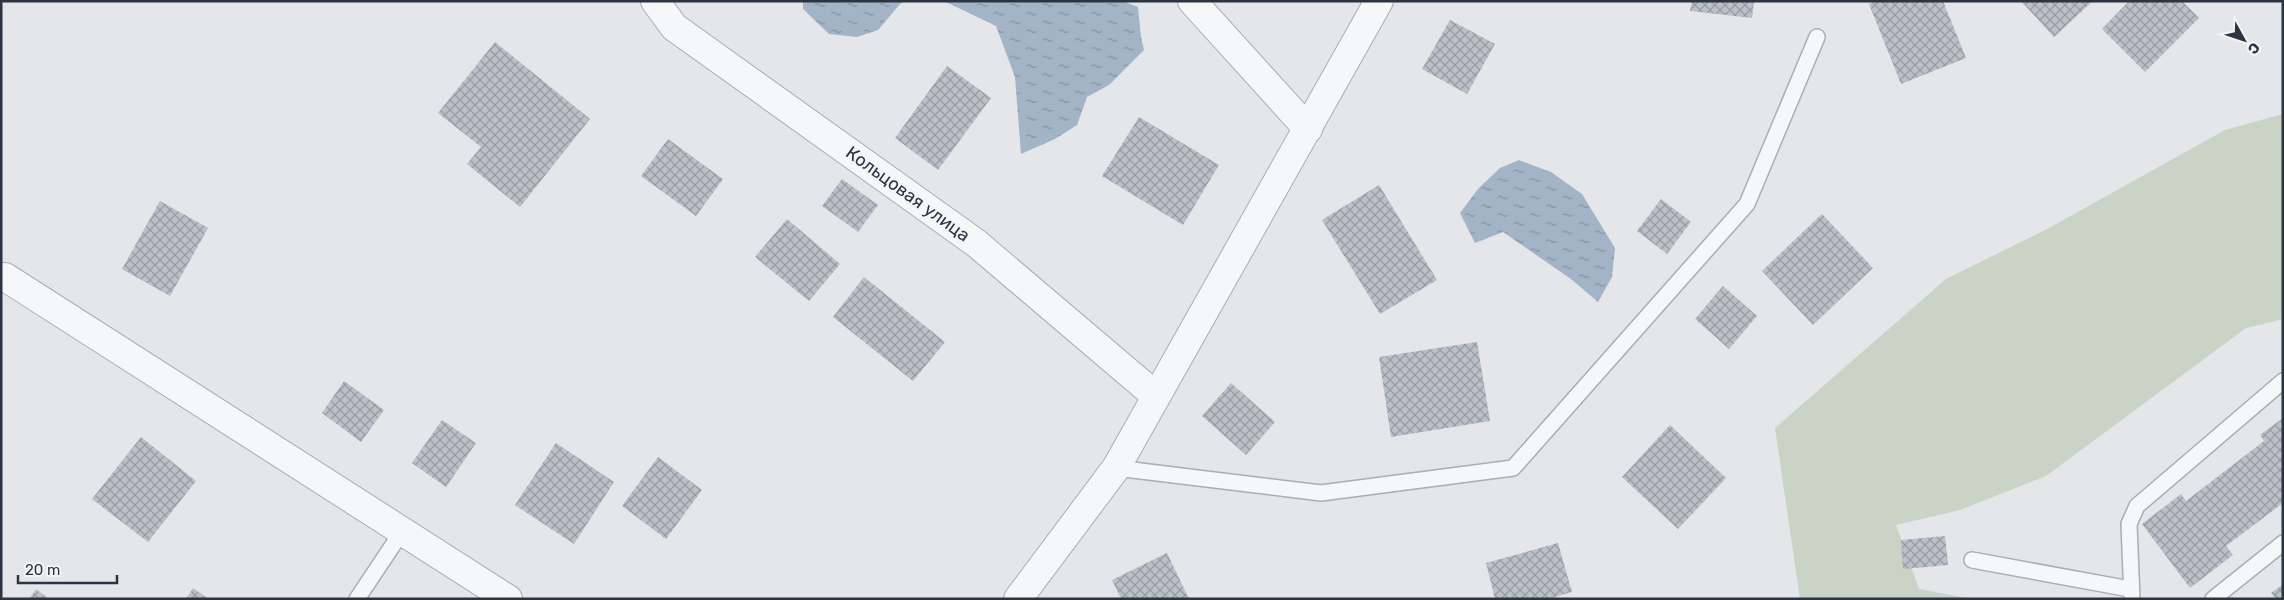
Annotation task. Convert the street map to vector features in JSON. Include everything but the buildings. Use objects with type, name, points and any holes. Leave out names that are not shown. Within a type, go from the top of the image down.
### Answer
[{"type":"street","name":"Кольцовая улица","points":[[655,1],[674,28],[976,244],[1156,396]]},
{"type":"street","points":[[1192,1],[1308,129]]},
{"type":"street","points":[[1018,599],[1116,468],[1379,1]]},
{"type":"street","points":[[5,276],[508,599]]},
{"type":"lane","points":[[1116,468],[1321,493],[1513,468],[1747,204],[1817,37]]},
{"type":"lane","points":[[1972,560],[2131,594],[2129,524],[2137,506],[2283,381]]},
{"type":"lane","points":[[357,599],[403,530]]},
{"type":"lane","points":[[2213,599],[2283,543]]},
{"type":"shaded area","points":[[2283,114],[2283,319],[2246,328],[2046,476],[1960,510],[1896,525],[1919,589],[1972,599],[1800,599],[1775,428],[1946,279],[2049,228],[2225,130]]},
{"type":"water","points":[[803,1],[905,1],[900,4],[878,30],[857,37],[829,34],[803,9]]},
{"type":"water","points":[[944,1],[1123,1],[1138,7],[1144,50],[1109,85],[1087,97],[1077,125],[1055,139],[1021,154],[1015,77],[996,26]]},
{"type":"water","points":[[1519,160],[1551,172],[1582,194],[1615,248],[1612,277],[1598,302],[1571,279],[1503,232],[1475,243],[1460,213],[1478,189],[1500,168]]}]
